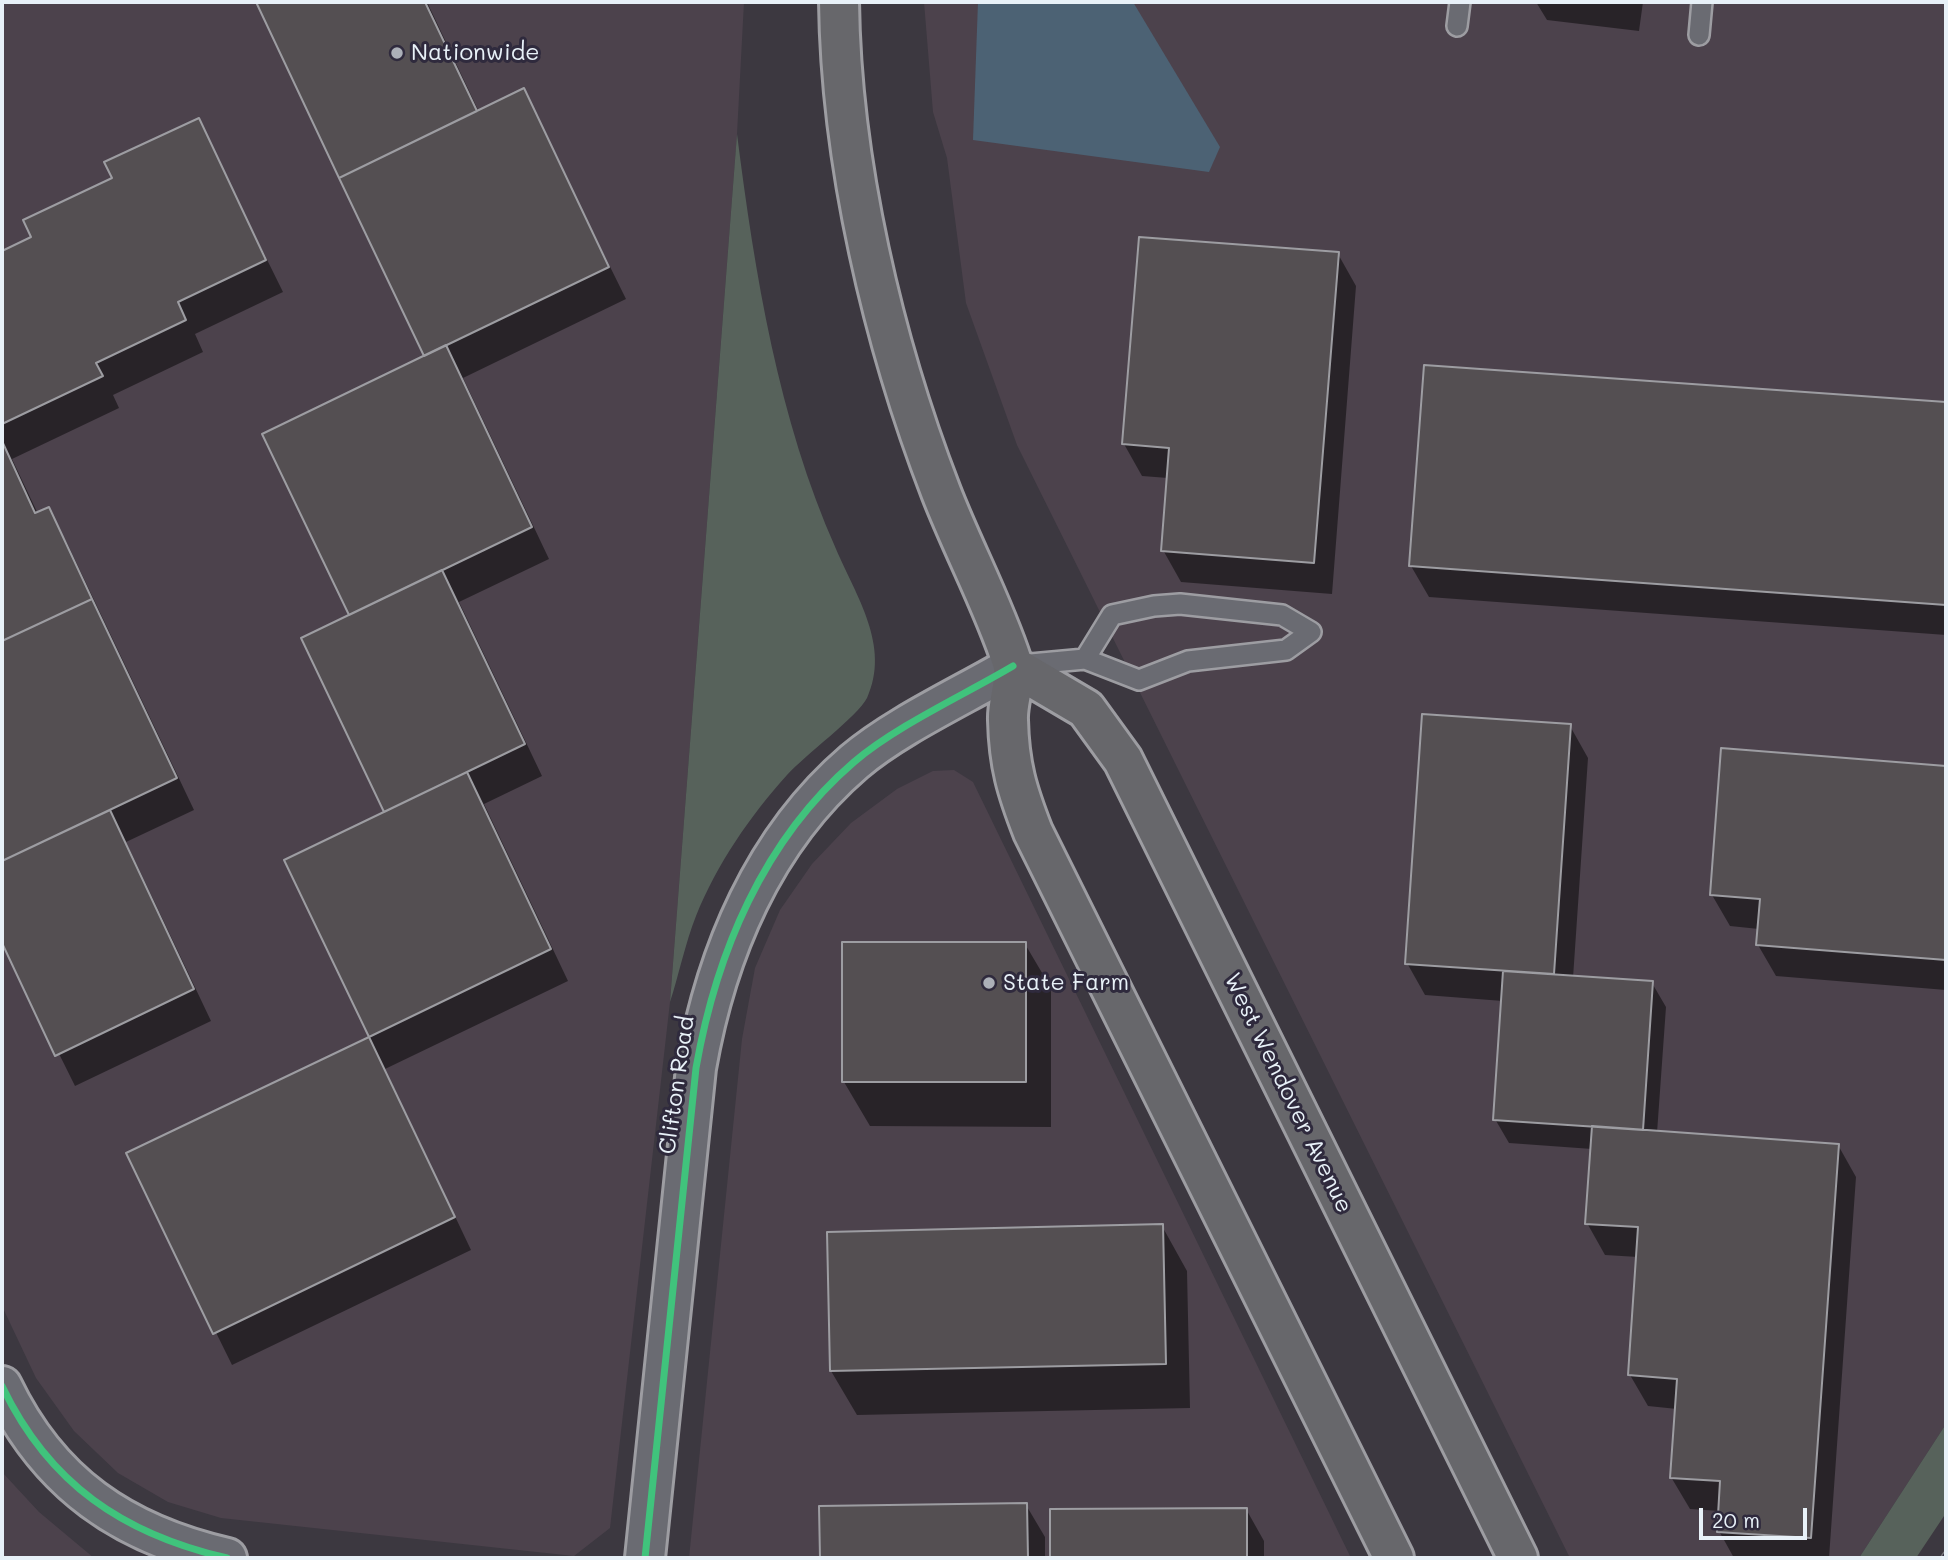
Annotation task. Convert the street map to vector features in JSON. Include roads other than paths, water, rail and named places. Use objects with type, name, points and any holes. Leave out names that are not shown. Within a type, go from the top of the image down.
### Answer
[{"type":"highway","points":[[839,2],[840,44],[850,146],[865,229],[894,346],[940,490],[1013,666],[1007,718],[1013,778],[1033,832],[1394,1558]]},
{"type":"highway","name":"West Wendover Avenue","points":[[1013,666],[1086,709],[1123,760],[1518,1558]]},
{"type":"street","name":"Clifton Road","points":[[645,1558],[695,1068],[706,1011],[723,956],[752,891],[776,852],[829,787],[855,761],[876,747],[1013,666]]},
{"type":"street","points":[[2,1386],[12,1407],[74,1487],[113,1516],[154,1537],[186,1549],[227,1558]]},
{"type":"lane","points":[[1457,26],[1460,2]]},
{"type":"lane","points":[[1699,35],[1702,2]]},
{"type":"lane","points":[[1013,666],[1085,659],[1139,680],[1188,662],[1286,650],[1311,632],[1282,615],[1181,604],[1154,606],[1112,615],[1085,659]]},
{"type":"water","points":[[978,2],[1133,2],[1220,147],[1209,172],[973,140]]},
{"type":"place","name":"Nationwide","points":[[397,53]]},
{"type":"place","name":"State Farm","points":[[989,983]]}]
